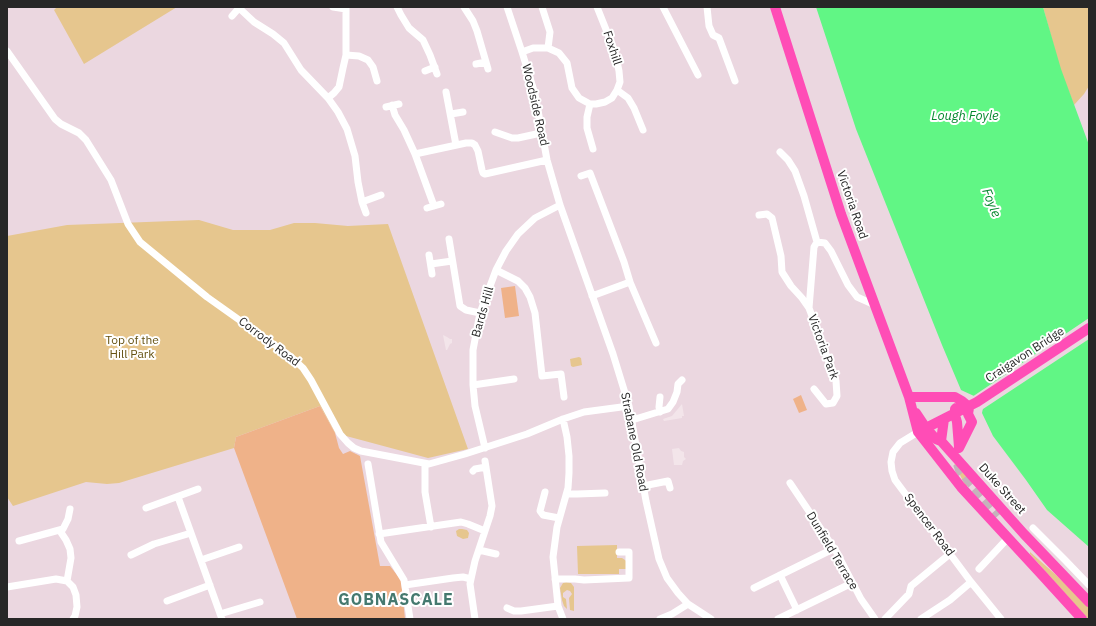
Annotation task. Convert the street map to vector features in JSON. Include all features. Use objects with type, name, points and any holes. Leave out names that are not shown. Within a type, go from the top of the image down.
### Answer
[{"type":"highway","name":"Victoria Road","points":[[775,7],[841,214],[922,430]]},
{"type":"highway","name":"Craigavon Bridge","points":[[922,430],[977,402],[1089,328]]},
{"type":"highway","points":[[909,397],[955,398],[965,403],[976,400],[968,414],[962,417],[948,417]]},
{"type":"highway","points":[[933,397],[944,401],[948,417],[941,441]]},
{"type":"highway","name":"Craigavon Bridge","points":[[948,417],[957,407],[965,403]]},
{"type":"highway","points":[[948,417],[957,422],[958,449],[972,422],[968,414]]},
{"type":"highway","name":"Duke Street","points":[[922,430],[941,441],[1024,534],[1089,602]]},
{"type":"highway","name":"Duke Street","points":[[922,430],[961,487],[1013,537],[1058,569]]},
{"type":"highway","name":"Duke Street","points":[[999,515],[1013,537],[1043,576],[1082,619]]},
{"type":"street","points":[[328,98],[339,87],[346,55],[346,8],[333,7]]},
{"type":"street","points":[[397,7],[409,28],[423,40],[436,70],[425,71]]},
{"type":"street","points":[[464,7],[473,21],[477,31],[487,66],[476,64]]},
{"type":"street","name":"Woodside Road","points":[[507,7],[535,94],[547,160],[560,205]]},
{"type":"street","points":[[542,7],[550,32],[548,48]]},
{"type":"street","name":"Foxhill","points":[[597,7],[620,71],[620,82],[617,90]]},
{"type":"street","points":[[663,7],[698,76]]},
{"type":"street","points":[[707,7],[709,26],[713,35],[718,38],[735,81]]},
{"type":"street","points":[[232,16],[239,8],[254,22],[273,34],[284,44],[301,70],[328,98],[338,112],[347,129],[355,156],[358,182],[366,213]]},
{"type":"street","points":[[522,52],[533,48],[548,48],[559,53],[567,63],[572,88],[578,98],[590,104],[605,102],[612,98],[617,90],[628,98],[643,130]]},
{"type":"street","name":"Corrody Road","points":[[7,51],[55,119],[61,124],[79,133],[86,140],[111,180],[128,224],[140,242],[207,297],[290,356],[303,368],[340,434],[348,444],[361,451],[429,464],[527,434],[584,412],[629,406]]},
{"type":"street","points":[[346,55],[359,56],[368,60],[374,67],[378,78]]},
{"type":"street","points":[[446,92],[456,145]]},
{"type":"street","points":[[590,104],[586,128],[593,149]]},
{"type":"street","points":[[392,105],[395,115],[404,130],[414,154],[434,206]]},
{"type":"street","points":[[451,114],[463,112]]},
{"type":"street","points":[[495,132],[512,138],[541,133]]},
{"type":"street","points":[[414,154],[472,143],[478,151],[483,173],[485,174],[547,160]]},
{"type":"street","name":"Victoria Park","points":[[780,152],[788,160],[795,171],[817,242],[814,247],[809,308],[836,381],[837,396],[833,403],[826,404],[814,389]]},
{"type":"street","points":[[581,176],[590,173],[624,262],[630,282],[656,343]]},
{"type":"street","points":[[362,202],[381,195]]},
{"type":"street","name":"Bards Hill","points":[[485,448],[475,406],[473,385],[473,350],[480,313],[496,270],[506,251],[518,234],[535,218],[560,205]]},
{"type":"street","name":"Strabane Old Road","points":[[560,205],[613,354],[629,406],[643,486],[659,558],[667,578],[678,593],[688,604],[711,619]]},
{"type":"street","points":[[759,215],[767,214],[772,218],[781,256],[782,272],[791,286],[809,308]]},
{"type":"street","points":[[449,239],[460,306],[466,310],[480,313]]},
{"type":"street","points":[[817,242],[825,243],[831,251],[848,285],[857,297],[874,305]]},
{"type":"street","points":[[429,255],[432,274]]},
{"type":"street","points":[[431,264],[452,261]]},
{"type":"street","points":[[496,270],[518,281],[525,288],[530,297],[535,313],[542,376],[561,374],[564,397]]},
{"type":"street","points":[[592,296],[630,282]]},
{"type":"street","points":[[473,385],[514,379]]},
{"type":"street","points":[[632,420],[668,409],[677,392],[678,384],[682,380]]},
{"type":"street","points":[[660,397],[660,412]]},
{"type":"street","points":[[563,419],[567,437],[569,473],[566,494],[559,518],[553,557],[554,579],[558,606],[563,619]]},
{"type":"street","name":"Spencer Road","points":[[922,430],[900,443],[893,452],[891,462],[895,480],[971,582],[1001,619]]},
{"type":"street","points":[[368,464],[373,472],[381,542],[402,576],[405,585],[410,619]]},
{"type":"street","points":[[425,464],[425,492],[430,527]]},
{"type":"street","points":[[473,471],[486,464],[492,506],[470,579],[475,619]]},
{"type":"street","points":[[643,486],[668,481],[670,488]]},
{"type":"street","name":"Dunfield Terrace","points":[[790,483],[833,548],[861,599],[875,619]]},
{"type":"street","points":[[146,508],[198,489]]},
{"type":"street","points":[[545,492],[540,511],[543,515],[559,518]]},
{"type":"street","points":[[566,494],[605,493]]},
{"type":"street","points":[[178,497],[221,616],[260,602]]},
{"type":"street","points":[[19,541],[41,534],[60,531],[66,524],[70,509]]},
{"type":"street","points":[[379,534],[461,522],[485,531]]},
{"type":"street","points":[[1033,528],[1089,585]]},
{"type":"street","points":[[60,531],[70,549],[71,558],[67,581]]},
{"type":"street","points":[[131,555],[154,544],[191,533]]},
{"type":"street","points":[[979,569],[1013,537]]},
{"type":"street","points":[[201,560],[239,547]]},
{"type":"street","points":[[754,588],[833,548]]},
{"type":"street","points":[[479,550],[496,554]]},
{"type":"street","points":[[554,579],[584,580],[629,578],[629,552],[619,552]]},
{"type":"street","points":[[885,619],[909,594],[911,586],[950,553]]},
{"type":"street","points":[[780,575],[798,610]]},
{"type":"street","points":[[405,585],[463,577],[470,579]]},
{"type":"street","points":[[7,587],[56,579],[67,581],[73,587],[76,595],[77,607],[73,619]]},
{"type":"street","points":[[921,619],[950,600],[971,582]]},
{"type":"street","points":[[778,619],[852,583]]},
{"type":"street","points":[[167,601],[210,585]]},
{"type":"street","points":[[660,619],[672,614],[688,604]]},
{"type":"street","points":[[512,619],[510,609],[527,611],[558,606]]},
{"type":"green space","points":[[57,7],[177,7],[84,64],[54,10]]},
{"type":"green space","points":[[1043,7],[1089,7],[1089,86],[1074,105],[1060,69]]},
{"type":"green space","name":"Top of the Hill Park","points":[[199,220],[233,230],[270,230],[294,223],[348,226],[388,224],[468,449],[428,458],[335,433],[320,406],[236,437],[234,448],[119,483],[107,484],[86,482],[13,506],[7,497],[7,236],[67,225]]},
{"type":"green space","points":[[581,358],[582,365],[571,366],[570,359]]},
{"type":"green space","points":[[955,464],[972,481],[966,487],[954,465]]},
{"type":"green space","points":[[459,529],[467,530],[469,533],[468,538],[463,539],[457,536],[456,531]]},
{"type":"green space","points":[[617,545],[617,558],[622,558],[627,562],[627,569],[619,569],[619,574],[578,574],[577,546]]},
{"type":"green space","points":[[1030,552],[1089,607],[1089,619],[1030,554]]},
{"type":"green space","points":[[563,583],[571,583],[574,587],[574,611],[570,610],[569,598],[572,594],[570,591],[567,590],[563,593],[563,597],[566,599],[567,609],[562,600],[560,588]]},
{"type":"shaded area","points":[[515,286],[519,316],[505,318],[501,288]]},
{"type":"shaded area","points":[[443,335],[452,339],[452,343],[447,350],[446,350]]},
{"type":"shaded area","points":[[801,395],[807,410],[799,413],[793,399]]},
{"type":"shaded area","points":[[682,404],[684,416],[682,416],[682,418],[664,421],[663,419],[672,416]]},
{"type":"shaded area","points":[[320,406],[335,433],[339,448],[343,454],[350,451],[360,456],[380,566],[390,566],[401,580],[405,619],[297,619],[234,448],[236,437]]},
{"type":"shaded area","points":[[679,448],[684,452],[684,457],[686,459],[683,461],[682,465],[674,465],[672,449]]},
{"type":"water","name":"Lough Foyle","points":[[816,7],[1043,7],[1061,69],[1089,145],[1089,547],[1047,510],[993,436],[982,413],[983,408],[974,396],[961,390],[856,129]]},
{"type":"pier","points":[[1089,318],[1089,339],[980,411],[981,409],[972,397]]},
{"type":"tunnel","points":[[958,464],[960,470],[999,515]]},
{"type":"district","name":"GOBNASCALE","points":[[396,600]]},
{"type":"water label","name":"Foyle","points":[[991,203]]}]
